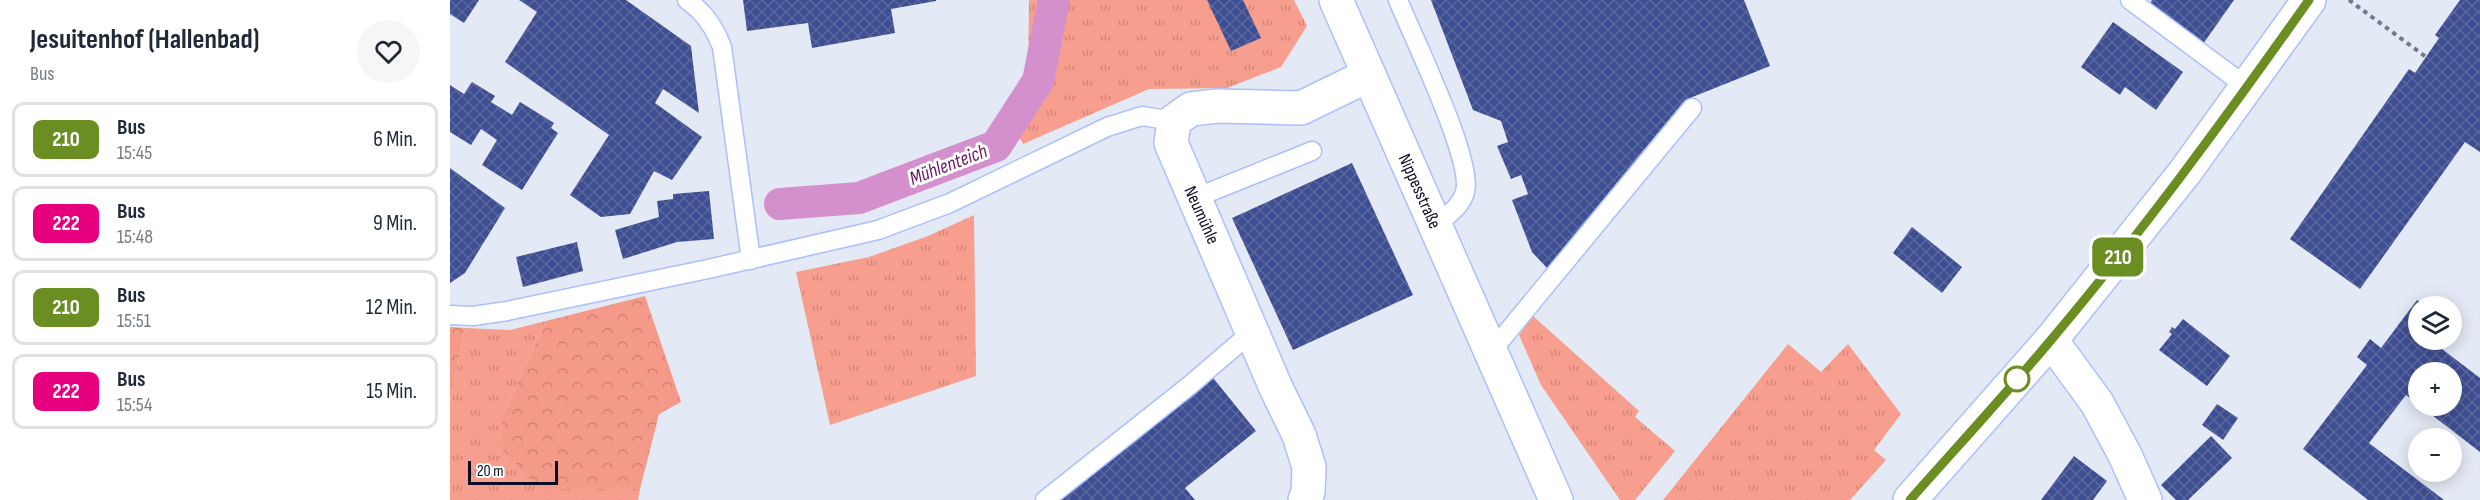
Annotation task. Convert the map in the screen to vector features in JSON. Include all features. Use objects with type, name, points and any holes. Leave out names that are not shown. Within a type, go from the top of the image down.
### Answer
[{"type":"street","name":"Nippesstraße","points":[[1336,0],[1556,500]]},
{"type":"street","points":[[1910,500],[2051,340],[2185,172],[2309,0]]},
{"type":"street","points":[[1174,121],[1191,109],[1217,106],[1301,108],[1370,75]]},
{"type":"street","name":"Neumühle","points":[[1174,121],[1171,143],[1276,388],[1299,435],[1309,467],[1308,492],[1305,500]]},
{"type":"street","points":[[2051,340],[2097,403],[2139,496]]},
{"type":"street","name":"Nippesstraße","points":[[1503,383],[1577,500]]},
{"type":"lane","points":[[687,0],[701,10],[714,27],[722,47],[751,260]]},
{"type":"lane","points":[[1398,0],[1450,123],[1466,174],[1465,191],[1456,209],[1435,226]]},
{"type":"lane","points":[[2130,0],[2247,87]]},
{"type":"lane","points":[[1490,353],[1692,108]]},
{"type":"lane","points":[[450,315],[473,316],[507,311],[751,260],[878,230],[950,203],[1073,142],[1133,118],[1142,116],[1174,121]]},
{"type":"lane","points":[[1195,198],[1312,151]]},
{"type":"lane","points":[[1045,500],[1253,331]]},
{"type":"path","points":[[2349,0],[2426,57]]},
{"type":"green space","points":[[1029,0],[1294,0],[1307,26],[1281,67],[1227,88],[1149,89],[1023,144],[1012,123],[1028,88]]},
{"type":"green space","points":[[974,215],[976,376],[830,425],[796,272],[869,257],[928,236]]},
{"type":"green space","points":[[645,296],[681,402],[659,414],[640,489],[539,489],[503,450],[502,417],[546,321]]},
{"type":"green space","points":[[1533,316],[1639,411],[1635,417],[1675,451],[1635,500],[1620,500],[1541,385],[1519,335]]},
{"type":"green space","points":[[546,321],[502,417],[539,489],[640,489],[638,500],[450,500],[450,401],[465,328],[510,330]]},
{"type":"green space","points":[[450,327],[465,328],[450,401]]},
{"type":"green space","points":[[1788,344],[1821,372],[1848,344],[1901,414],[1874,450],[1886,460],[1850,500],[1663,500]]},
{"type":"building","points":[[450,0],[479,0],[464,23],[450,14]]},
{"type":"building","points":[[519,0],[626,0],[691,46],[699,113],[663,89],[655,103],[702,137],[672,180],[654,171],[630,214],[601,217],[570,195],[609,135],[505,62],[537,12]]},
{"type":"building","points":[[743,0],[936,1],[891,9],[895,33],[812,48],[808,23],[747,31]]},
{"type":"building","points":[[1207,0],[1243,0],[1261,38],[1231,51]]},
{"type":"building","points":[[1431,0],[1744,0],[1770,66],[1685,100],[1547,268],[1532,252],[1512,200],[1528,194],[1521,175],[1511,179],[1497,146],[1508,142],[1501,121],[1473,110]]},
{"type":"building","points":[[2152,0],[2234,0],[2203,44],[2149,5]]},
{"type":"building","points":[[2460,0],[2480,0],[2480,152],[2465,142],[2360,289],[2290,239],[2409,69],[2415,73],[2439,38],[2435,35]]},
{"type":"building","points":[[2113,22],[2183,72],[2156,110],[2125,87],[2120,95],[2081,67]]},
{"type":"building","points":[[472,82],[495,96],[491,102],[512,115],[520,102],[554,123],[551,128],[558,133],[522,190],[482,165],[497,140],[481,129],[471,145],[450,132],[450,85],[464,94]]},
{"type":"building","points":[[1352,163],[1413,295],[1293,350],[1232,218]]},
{"type":"building","points":[[450,168],[505,208],[465,273],[450,283]]},
{"type":"building","points":[[709,191],[714,239],[677,242],[623,259],[615,230],[659,217],[657,201],[673,199],[673,194]]},
{"type":"building","points":[[1912,227],[1962,267],[1942,293],[1893,253]]},
{"type":"building","points":[[577,242],[583,271],[523,287],[516,257]]},
{"type":"building","points":[[2408,312],[2408,350],[2443,350],[2459,362],[2408,362],[2408,396],[2406,395],[2369,443],[2408,473],[2408,482],[2420,482],[2444,500],[2368,500],[2303,449],[2367,365],[2357,357],[2370,339],[2381,348]]},
{"type":"building","points":[[2183,319],[2230,356],[2207,386],[2159,350],[2172,334],[2169,332],[2172,327],[2175,329]]},
{"type":"building","points":[[2462,364],[2480,378],[2480,452],[2462,438],[2462,428],[2449,428],[2433,416],[2462,416]]},
{"type":"building","points":[[1210,374],[1256,431],[1185,488],[1195,500],[1054,500]]},
{"type":"building","points":[[2217,404],[2238,418],[2223,440],[2202,425]]},
{"type":"building","points":[[2211,436],[2232,458],[2188,500],[2176,500],[2161,485]]},
{"type":"building","points":[[2074,456],[2107,481],[2093,500],[2041,500]]},
{"type":"waterway","name":"Mühlenteich","points":[[780,204],[859,198],[996,146],[1038,81],[1054,0]]},
{"type":"bus line","name":"210","points":[[1910,500],[2080,304],[2197,157],[2309,0]]}]
